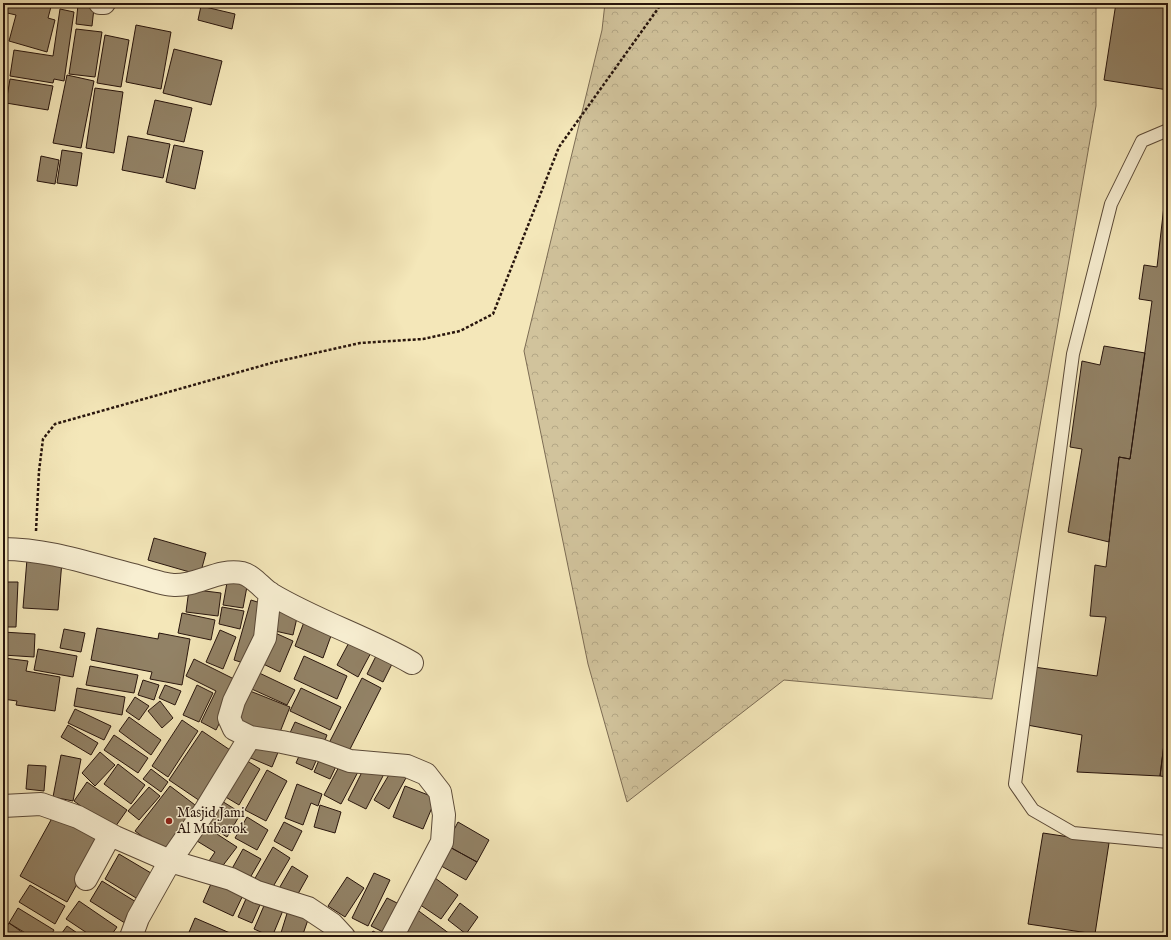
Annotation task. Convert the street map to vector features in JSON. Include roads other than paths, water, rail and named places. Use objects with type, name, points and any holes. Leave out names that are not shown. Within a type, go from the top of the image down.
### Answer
[{"type":"street","points":[[3,549],[35,551],[85,561],[173,585],[191,583],[225,573],[241,573],[250,576],[270,594],[328,623],[395,653],[412,663]]},
{"type":"street","points":[[270,594],[265,638],[234,701],[229,718],[234,729],[250,737],[320,750],[350,761],[407,766],[426,774],[440,792],[444,815],[442,842],[392,937]]},
{"type":"street","points":[[131,937],[138,918],[170,861],[206,809],[250,737]]},
{"type":"street","points":[[3,806],[41,804],[78,817],[110,835],[170,861],[231,879],[257,892],[308,908],[338,930]]},
{"type":"street","points":[[86,879],[110,835]]},
{"type":"lane","points":[[1168,130],[1142,141],[1111,204],[1073,354],[1015,784],[1033,810],[1073,833],[1168,842]]},
{"type":"place","name":"Masjid Jami Al Mubarok","points":[[169,821]]}]
